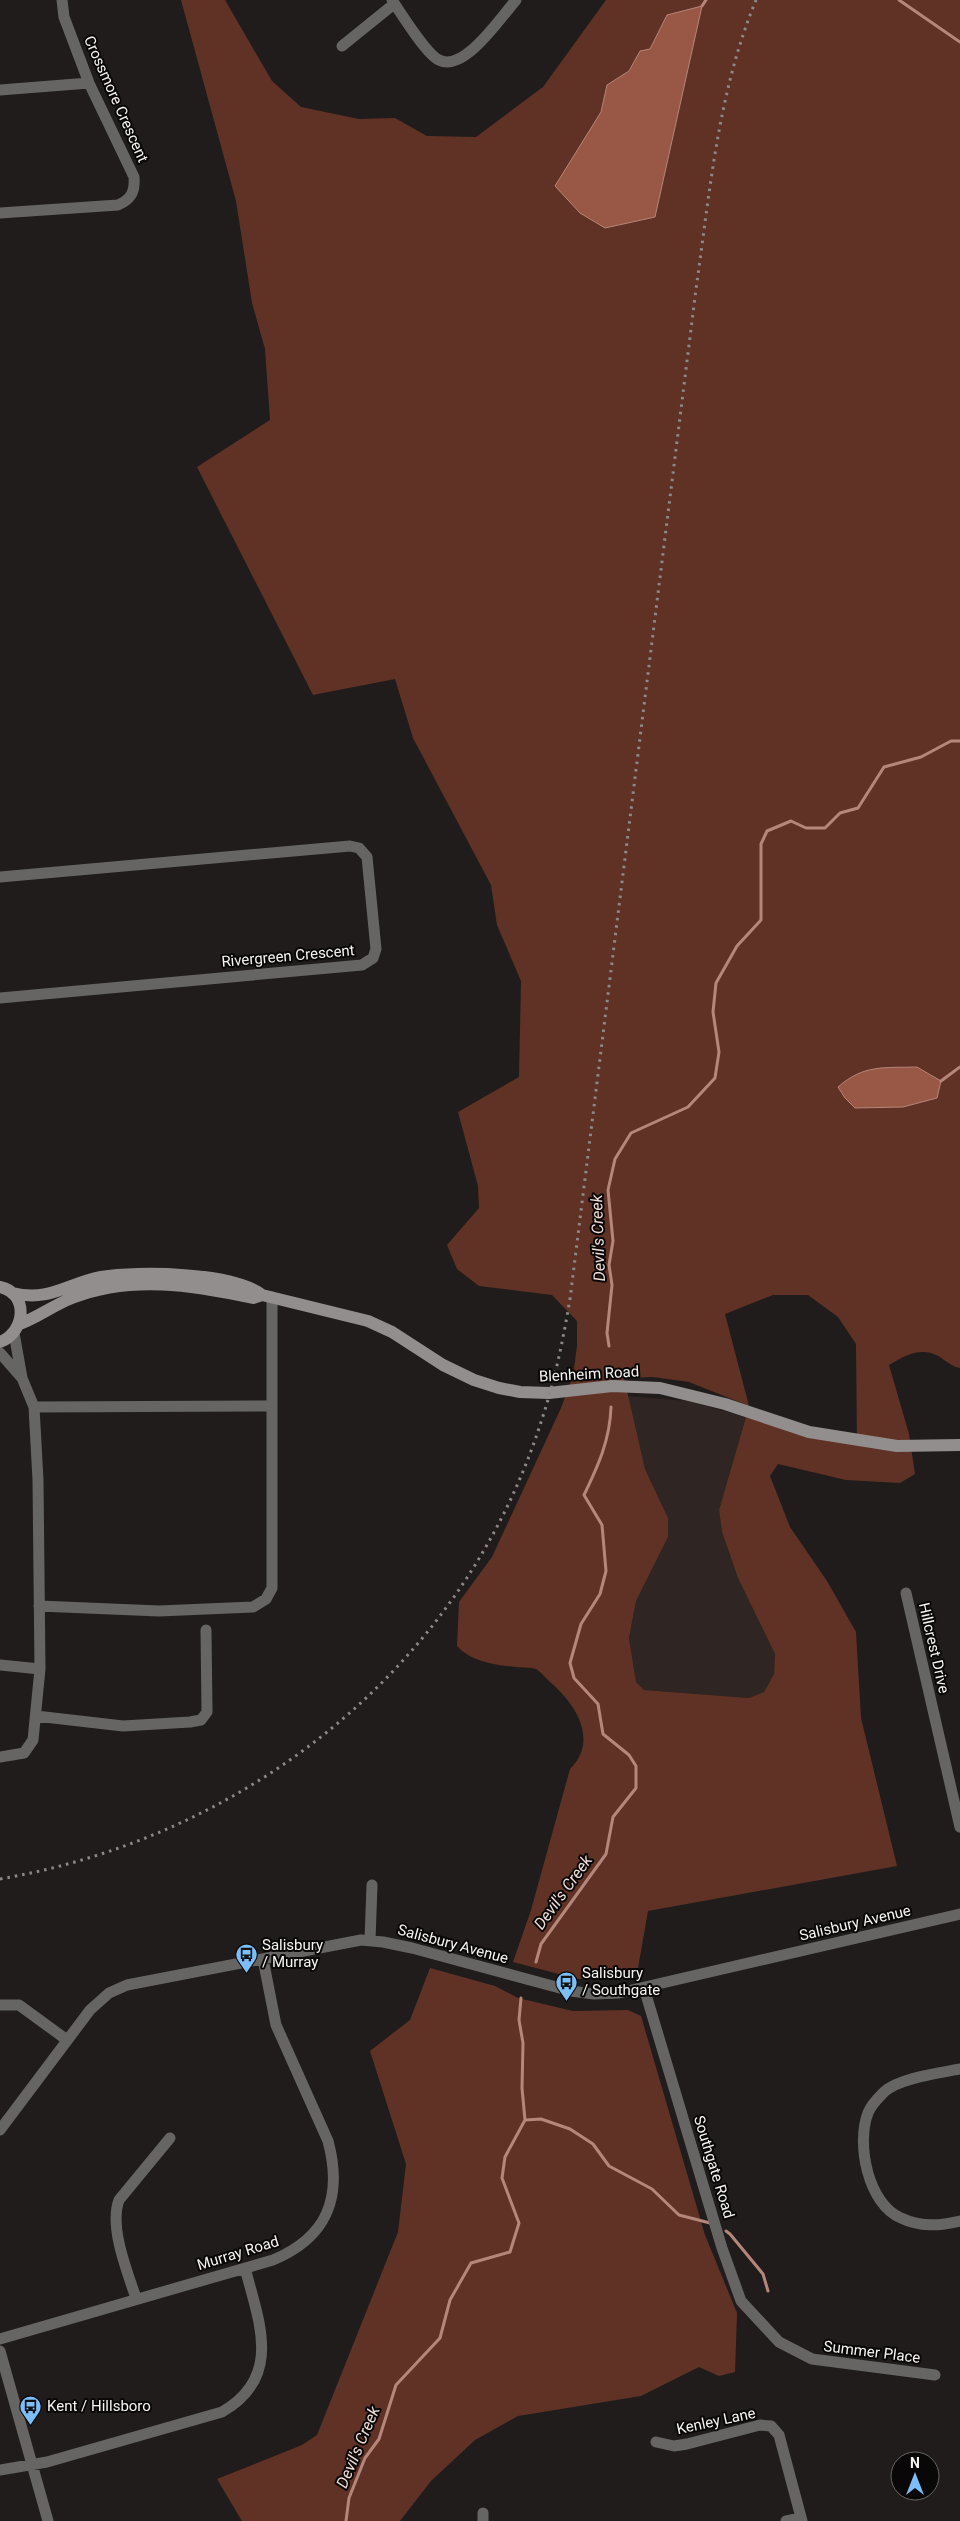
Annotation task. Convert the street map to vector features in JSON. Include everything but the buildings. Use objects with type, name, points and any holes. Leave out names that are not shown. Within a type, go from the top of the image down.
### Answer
[{"type":"main road","name":"Blenheim Road","points":[[5,1287],[39,1297],[101,1278],[159,1274],[225,1281],[255,1289],[267,1296],[368,1321],[392,1332],[443,1364],[474,1380],[499,1388],[520,1392],[549,1393],[612,1386],[660,1388],[725,1404],[809,1432],[897,1446],[960,1445]]},
{"type":"main road","name":"Blenheim Road","points":[[0,1342],[17,1328],[72,1298],[123,1286],[186,1286],[253,1298],[267,1296]]},
{"type":"main road","points":[[5,1287],[20,1307],[17,1328]]},
{"type":"street","name":"Crossmore Crescent","points":[[0,213],[118,205],[132,195],[135,187],[134,177],[89,83],[64,17],[62,0]]},
{"type":"street","points":[[342,46],[393,2],[429,52],[439,60],[458,61],[469,54],[516,0]]},
{"type":"street","points":[[0,90],[89,83]]},
{"type":"street","name":"Rivergreen Crescent","points":[[0,877],[350,846],[359,848],[367,857],[376,949],[373,958],[362,965],[0,998]]},
{"type":"street","points":[[39,1606],[159,1611],[253,1607],[266,1599],[272,1588],[272,1406],[267,1296]]},
{"type":"street","points":[[0,1757],[24,1753],[33,1740],[40,1669],[38,1480],[34,1407],[22,1378],[17,1328]]},
{"type":"street","points":[[0,1353],[22,1378]]},
{"type":"street","points":[[34,1407],[272,1406]]},
{"type":"street","name":"Hillcrest Drive","points":[[906,1593],[960,1827]]},
{"type":"street","points":[[36,1716],[123,1726],[200,1720],[207,1712],[206,1630]]},
{"type":"street","points":[[0,1665],[40,1669]]},
{"type":"street","points":[[370,1940],[372,1885]]},
{"type":"street","name":"Salisbury Avenue","points":[[0,2130],[90,2010],[100,1999],[118,1988],[333,1944],[370,1940],[412,1948],[571,1992],[606,1994],[644,1988],[960,1914]]},
{"type":"street","name":"Murray Road","points":[[0,2339],[136,2298],[245,2268],[291,2252],[316,2231],[329,2206],[335,2177],[328,2141],[276,2025],[263,1959]]},
{"type":"street","name":"Southgate Road","points":[[644,1988],[722,2248],[741,2301],[779,2342]]},
{"type":"street","points":[[0,2005],[19,2005],[67,2040]]},
{"type":"street","points":[[960,2069],[906,2082],[885,2091],[868,2112],[863,2142],[866,2166],[874,2190],[886,2208],[899,2218],[914,2223],[935,2226],[960,2221]]},
{"type":"street","points":[[136,2298],[115,2224],[116,2207],[119,2200],[170,2138]]},
{"type":"street","points":[[0,2470],[32,2464],[222,2412],[234,2405],[244,2396],[258,2372],[263,2352],[261,2332],[245,2268]]},
{"type":"street","name":"Summer Place","points":[[779,2342],[812,2359],[935,2375]]},
{"type":"street","points":[[0,2351],[48,2521]]},
{"type":"street","name":"Kenley Lane","points":[[656,2442],[674,2446],[760,2425],[771,2426],[779,2435],[802,2519]]},
{"type":"street","points":[[786,2521],[802,2519]]},
{"type":"shaded area","points":[[181,0],[225,0],[272,81],[301,107],[359,119],[395,118],[427,136],[476,137],[543,87],[606,0],[960,0],[960,1368],[935,1354],[925,1352],[909,1354],[889,1365],[909,1434],[915,1474],[900,1483],[846,1480],[778,1464],[770,1476],[790,1527],[827,1581],[856,1632],[861,1718],[897,1866],[648,1911],[637,1974],[578,1979],[513,1962],[531,1910],[570,1769],[579,1758],[583,1746],[583,1735],[581,1723],[568,1701],[538,1670],[484,1662],[470,1656],[457,1646],[459,1602],[492,1557],[561,1408],[573,1376],[577,1346],[577,1321],[552,1295],[479,1286],[457,1269],[447,1245],[479,1208],[478,1186],[458,1112],[519,1077],[521,981],[497,925],[491,885],[413,738],[395,679],[313,695],[197,467],[270,420],[265,349],[252,303],[236,201]],"holes":[[[667,15],[580,213],[556,186],[601,112],[607,85],[629,71],[640,51],[650,49]],[[773,1295],[808,1295],[838,1317],[856,1344],[857,1445],[746,1417],[719,1510],[722,1532],[738,1578],[775,1654],[774,1674],[764,1692],[749,1698],[644,1690],[636,1682],[629,1638],[636,1601],[668,1537],[668,1518],[645,1469],[624,1378],[653,1377],[689,1382],[749,1406],[725,1314]]]},
{"type":"shaded area","points":[[702,6],[655,217],[605,228],[580,213],[555,186],[601,112],[607,85],[629,71],[640,51],[650,49],[667,15]]},
{"type":"shaded area","points":[[917,1067],[941,1081],[937,1098],[903,1107],[855,1108],[838,1087],[857,1074],[866,1071],[885,1068]]},
{"type":"shaded area","points":[[627,1396],[687,1401],[746,1417],[719,1510],[722,1532],[738,1578],[775,1654],[774,1674],[764,1692],[749,1698],[644,1690],[636,1682],[629,1638],[636,1601],[668,1537],[668,1518],[645,1469]]},
{"type":"shaded area","points":[[430,1968],[495,1986],[518,1998],[573,2011],[628,2010],[641,2016],[705,2235],[737,2313],[735,2372],[719,2376],[699,2367],[641,2396],[518,2416],[475,2440],[431,2481],[400,2521],[242,2521],[217,2479],[302,2445],[317,2435],[398,2232],[406,2164],[370,2051],[410,2020]]},
{"type":"waterway","points":[[702,6],[706,0]]},
{"type":"waterway","name":"Devil's Creek","points":[[899,0],[960,42]]},
{"type":"waterway","name":"Devil's Creek","points":[[609,1346],[607,1333],[612,1285],[609,1265],[613,1241],[608,1190],[615,1159],[631,1133],[688,1107],[715,1078],[719,1052],[713,1012],[716,983],[737,946],[761,920],[761,844],[767,831],[791,821],[806,828],[825,828],[840,813],[858,808],[884,767],[921,757],[951,741],[960,741]]},
{"type":"waterway","points":[[941,1081],[960,1067]]},
{"type":"waterway","name":"Devil's Creek","points":[[536,1962],[541,1944],[606,1854],[613,1817],[636,1788],[636,1766],[629,1755],[603,1734],[598,1704],[574,1678],[570,1663],[581,1624],[600,1594],[606,1571],[602,1525],[584,1495],[606,1442],[611,1407]]},
{"type":"waterway","name":"Devil's Creek","points":[[346,2521],[349,2498],[365,2458],[379,2439],[396,2385],[440,2338],[450,2300],[471,2263],[510,2252],[519,2223],[502,2178],[505,2157],[525,2120],[522,2088],[523,2043],[519,2020],[521,1998]]},
{"type":"waterway","points":[[525,2120],[541,2119],[570,2129],[593,2144],[609,2166],[652,2189],[679,2215],[710,2223]]},
{"type":"waterway","points":[[726,2231],[763,2274],[768,2291]]},
{"type":"railway","points":[[0,1879],[92,1857],[179,1823],[261,1779],[336,1725],[403,1661],[460,1588],[507,1507],[547,1404],[570,1299],[711,179],[724,106],[733,70],[756,0]]},
{"type":"place","name":"Salisbury / Murray","points":[[246,1973]]},
{"type":"place","name":"Salisbury / Southgate","points":[[566,2001]]},
{"type":"place","name":"Kent / Hillsboro","points":[[31,2425]]}]
